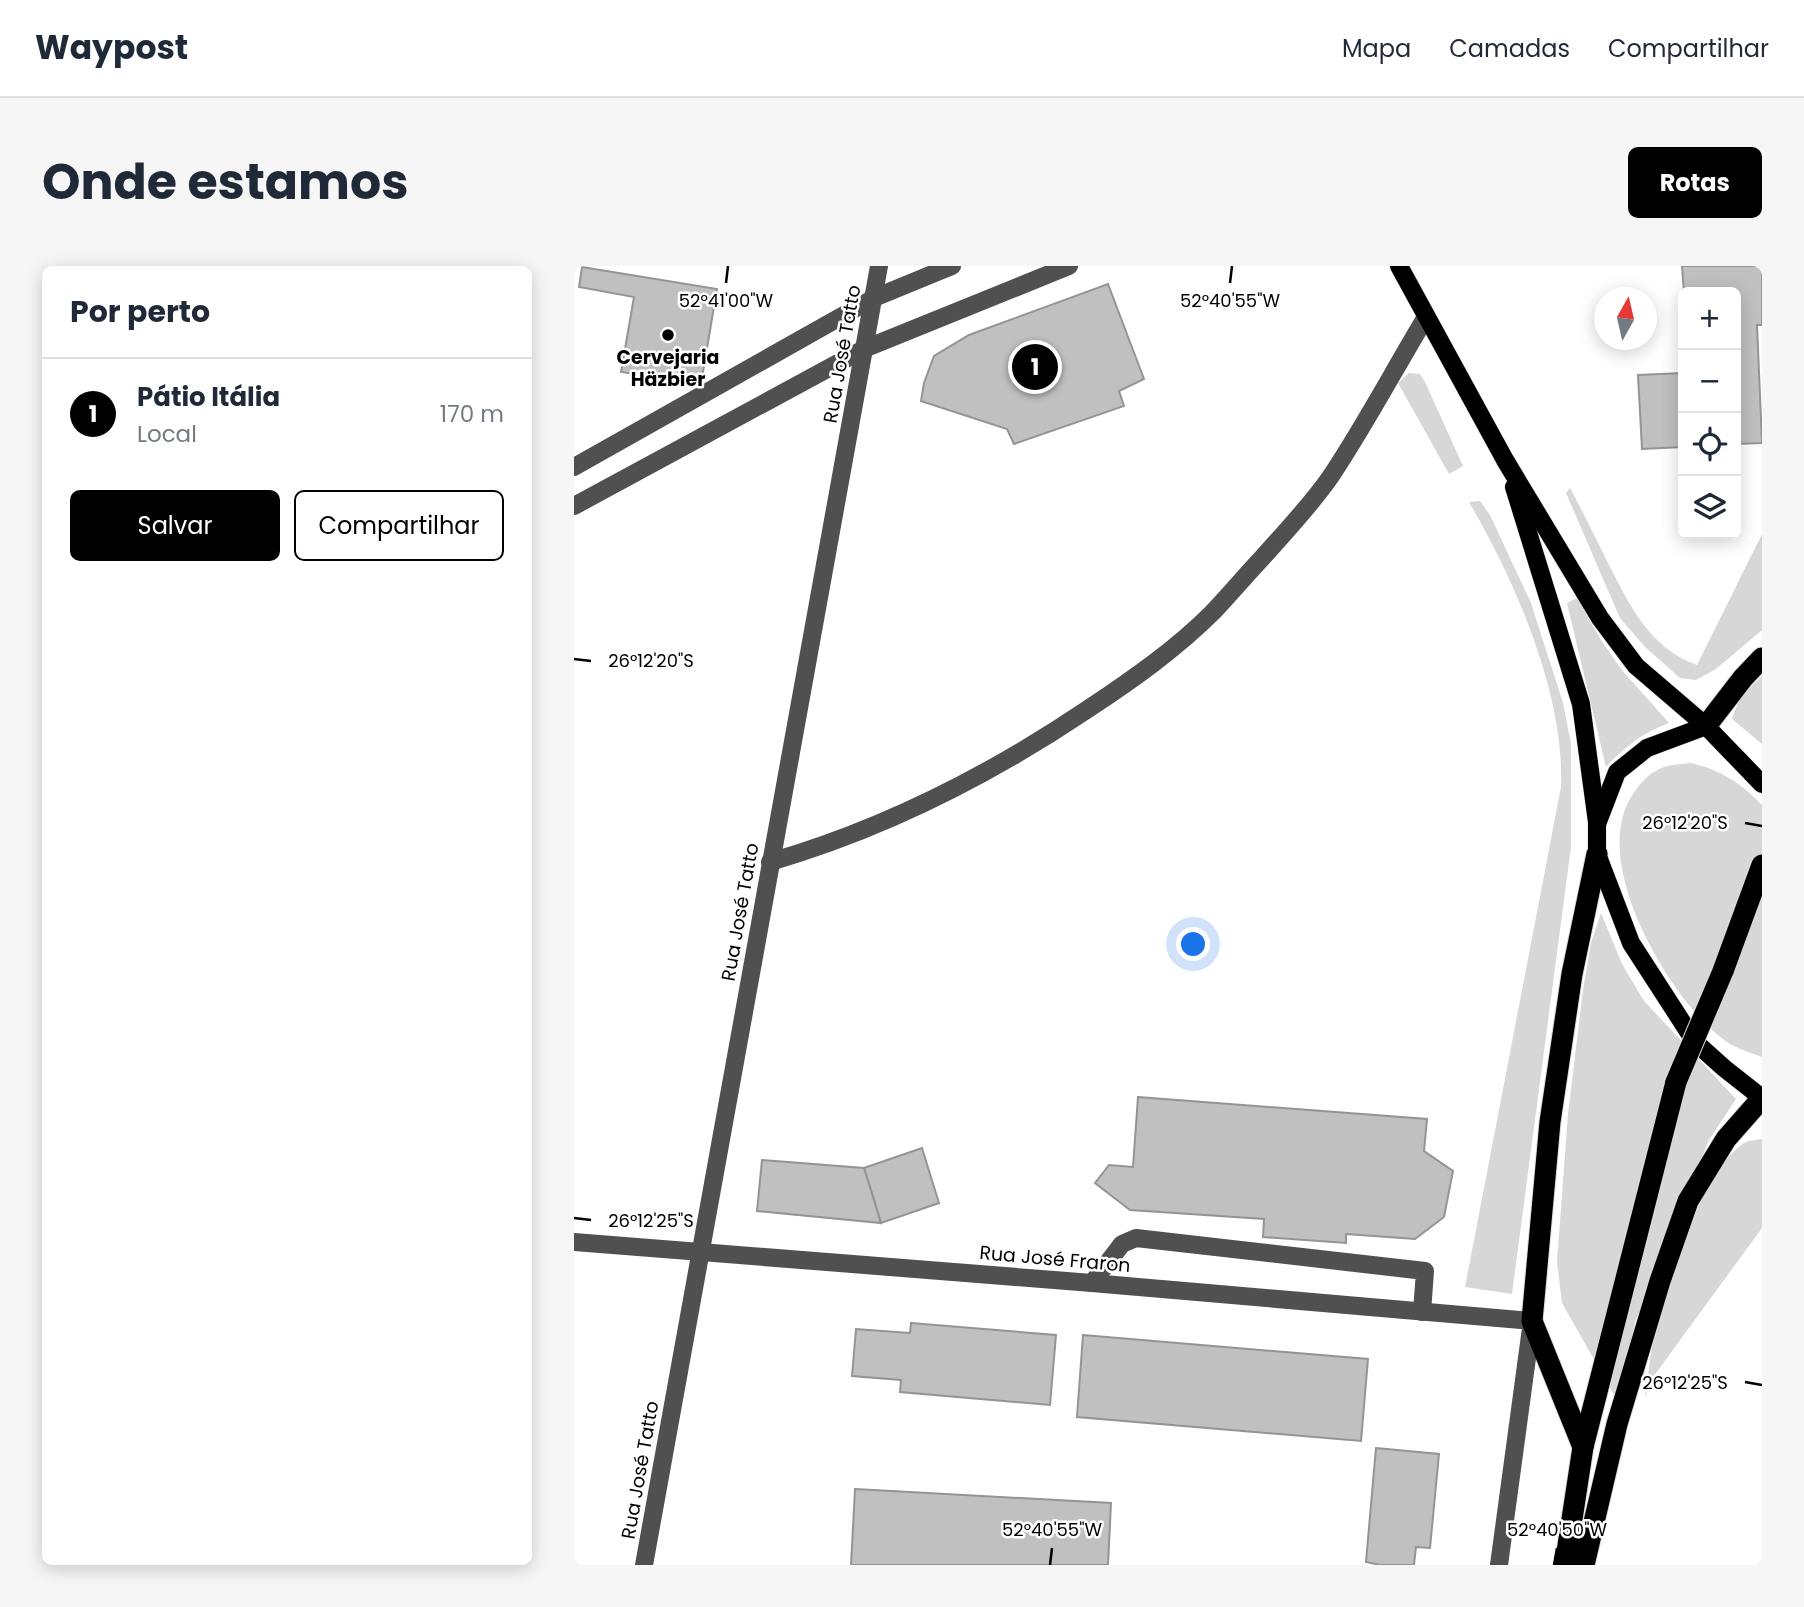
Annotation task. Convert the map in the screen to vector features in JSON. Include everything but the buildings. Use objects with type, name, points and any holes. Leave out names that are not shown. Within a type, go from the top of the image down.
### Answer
[{"type":"highway","points":[[1706,726],[1762,658]]},
{"type":"highway","points":[[1583,1447],[1532,1321],[1550,1122],[1572,974],[1597,854]]},
{"type":"highway","points":[[1565,1565],[1583,1447],[1676,1082],[1723,971],[1762,865]]},
{"type":"highway","points":[[1584,1565],[1617,1424],[1660,1281],[1688,1201],[1726,1139],[1762,1098]]},
{"type":"main road","points":[[1399,266],[1505,460],[1600,618],[1636,666],[1706,726],[1762,784]]},
{"type":"main road","points":[[1505,460],[1581,704],[1597,824],[1597,854],[1631,943],[1696,1042],[1762,1098]]},
{"type":"main road","points":[[1597,824],[1617,772],[1647,748],[1706,726]]},
{"type":"street","name":"Rua José Tatto","points":[[644,1565],[879,266]]},
{"type":"street","points":[[574,467],[874,298],[952,266]]},
{"type":"street","points":[[574,506],[864,349],[1069,266]]},
{"type":"street","points":[[770,862],[822,847],[903,814],[989,770],[1051,734],[1116,691],[1169,651],[1213,612],[1279,540],[1330,477],[1426,317]]},
{"type":"street","points":[[1092,1283],[1122,1244],[1136,1238],[1425,1271],[1422,1312]]},
{"type":"street","name":"Rua José Fraron","points":[[574,1242],[1532,1321]]},
{"type":"street","points":[[1499,1565],[1532,1321]]},
{"type":"shaded area","points":[[1409,373],[1420,374],[1425,382],[1463,466],[1449,474],[1398,383]]},
{"type":"shaded area","points":[[1570,488],[1642,623],[1666,648],[1697,665],[1762,534],[1762,630],[1716,669],[1696,680],[1680,678],[1645,647],[1620,618],[1566,493]]},
{"type":"shaded area","points":[[1480,501],[1490,515],[1531,603],[1563,703],[1571,744],[1571,847],[1512,1294],[1465,1287],[1561,787],[1560,752],[1555,715],[1534,639],[1503,566],[1469,502]]},
{"type":"shaded area","points":[[1577,598],[1621,669],[1669,723],[1635,741],[1606,767],[1567,603]]},
{"type":"shaded area","points":[[1762,676],[1762,744],[1732,719],[1740,697]]},
{"type":"shaded area","points":[[1691,763],[1730,778],[1762,805],[1762,1057],[1722,1039],[1680,993],[1647,939],[1633,908],[1624,877],[1620,847],[1622,819],[1633,794],[1645,779],[1658,770]]},
{"type":"shaded area","points":[[1601,913],[1622,964],[1644,1001],[1736,1099],[1709,1140],[1635,1322],[1618,1402],[1562,1303],[1557,1262],[1568,1114],[1583,990],[1591,943]]},
{"type":"shaded area","points":[[1762,1139],[1762,1228],[1656,1373],[1645,1397],[1658,1317],[1680,1248],[1692,1221],[1717,1172],[1731,1154],[1746,1142]]},
{"type":"place","name":"Cervejaria Häzbier","points":[[668,335]]},
{"type":"place","name":"Pátio Itália","points":[[1035,367]]}]
